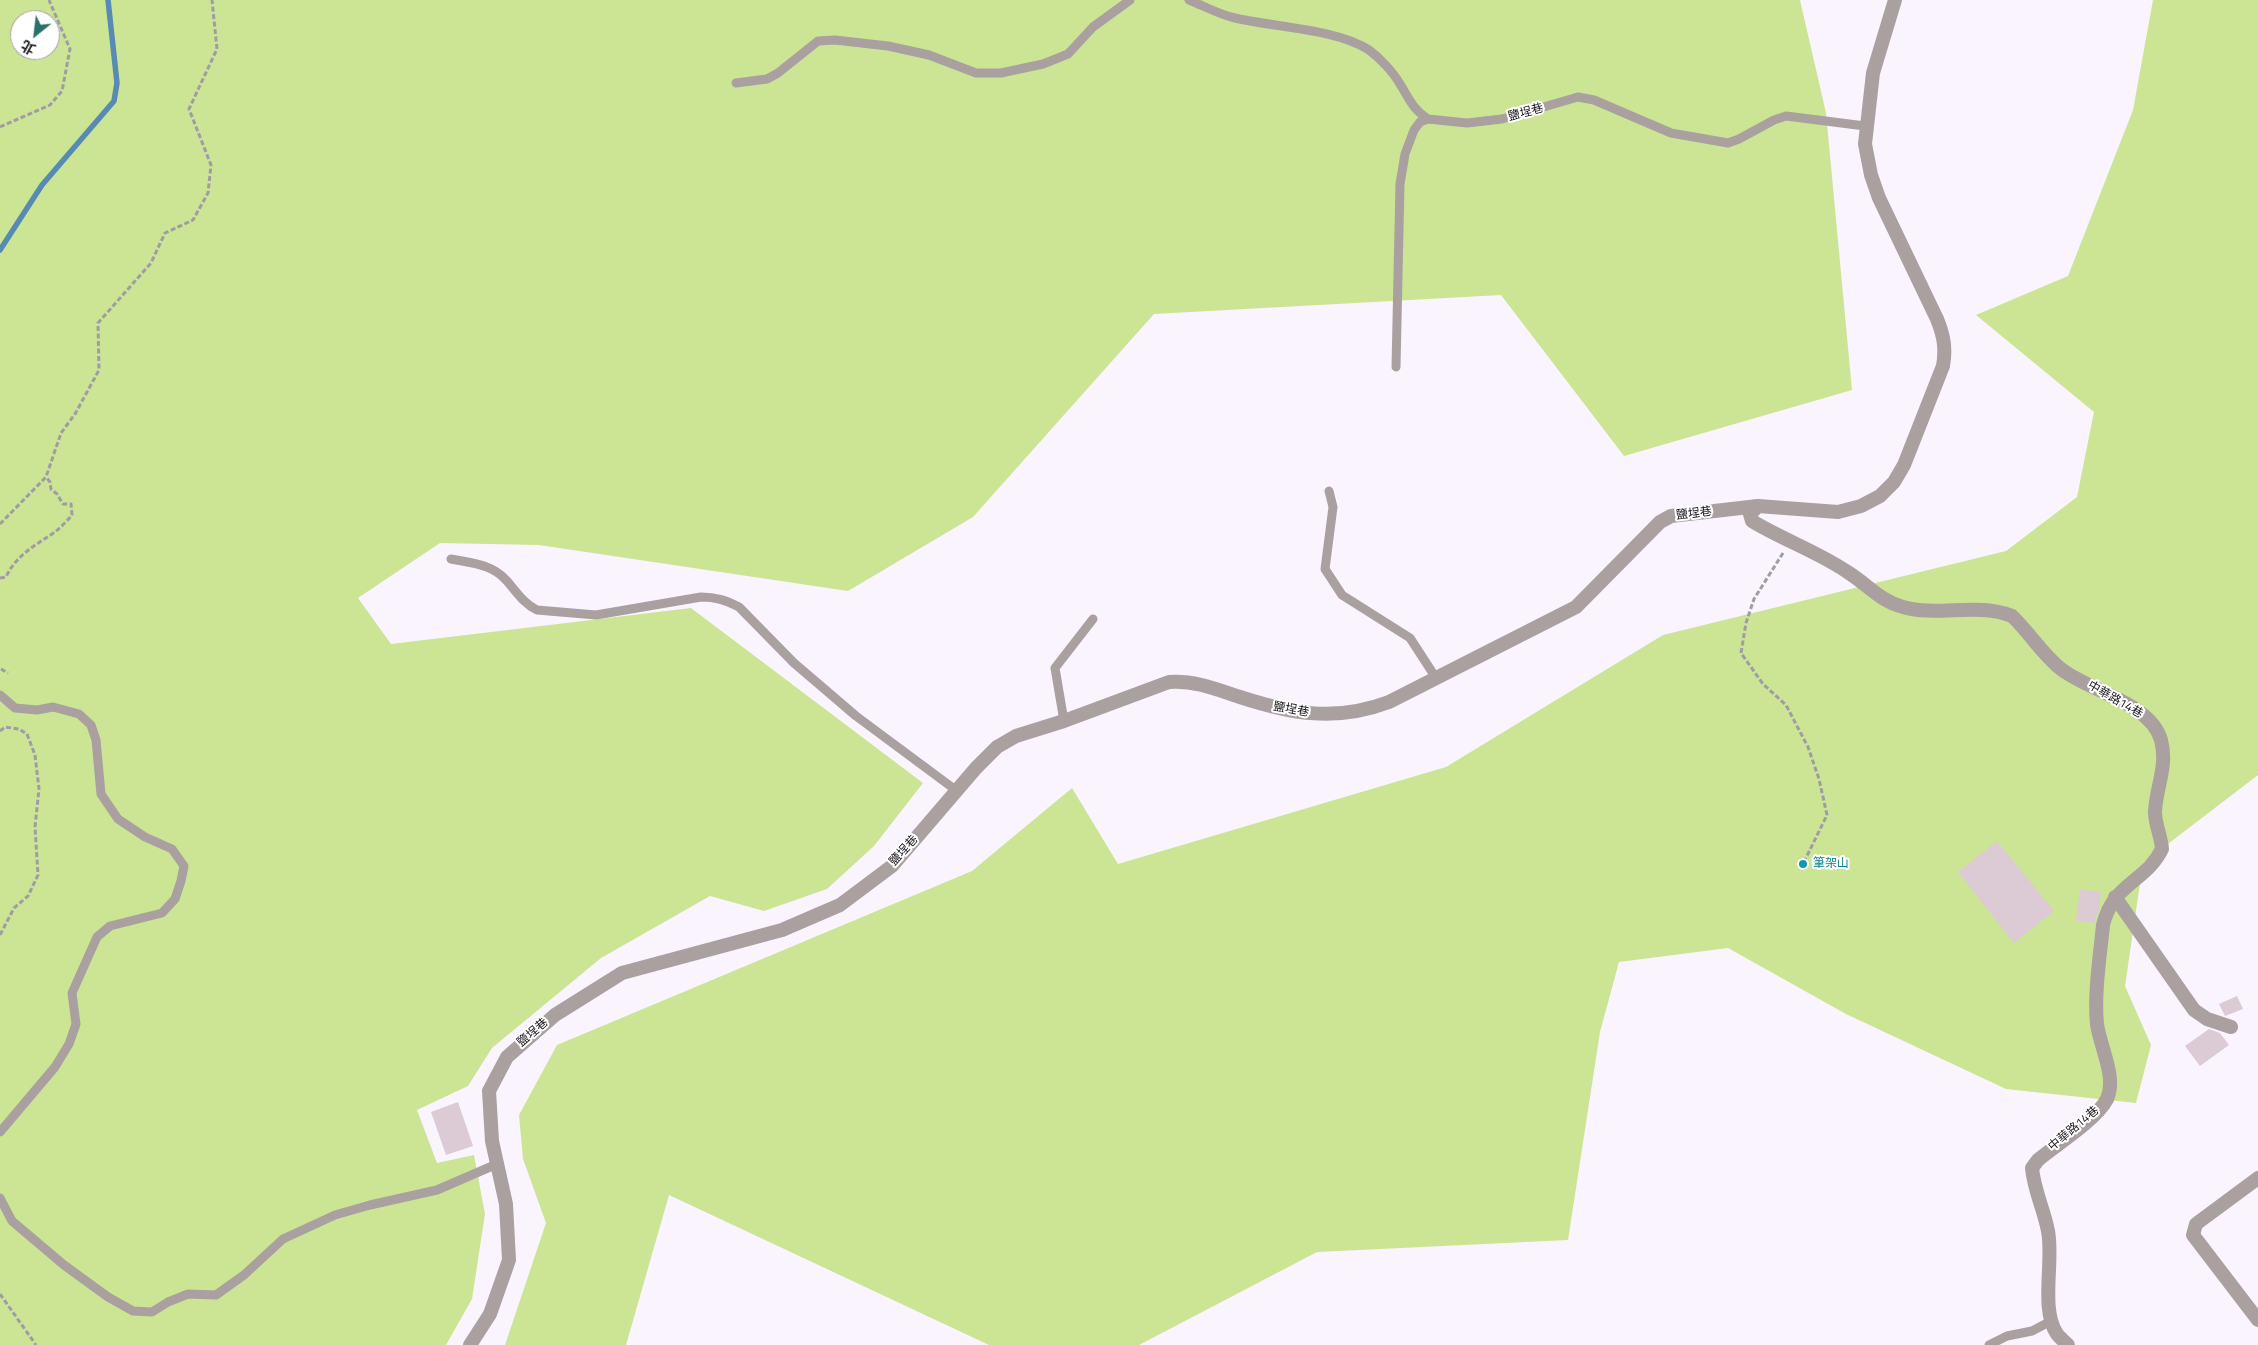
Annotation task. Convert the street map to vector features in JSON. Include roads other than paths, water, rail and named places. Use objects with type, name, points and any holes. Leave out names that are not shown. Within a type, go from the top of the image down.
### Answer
[{"type":"street","name":"鹽埕巷","points":[[470,1345],[490,1314],[510,1260],[506,1204],[492,1141],[489,1091],[507,1057],[554,1015],[622,974],[782,930],[840,905],[892,866],[957,790],[997,748],[1016,736],[1064,721],[1169,682],[1186,681],[1273,708],[1301,714],[1344,713],[1375,708],[1576,607],[1660,522],[1671,516],[1758,506],[1838,512],[1861,506],[1880,496],[1894,482],[1904,465],[1943,366],[1945,353],[1944,336],[1937,319],[1879,198],[1871,175],[1865,144],[1865,126],[1872,73],[1894,0]]},
{"type":"street","name":"中華路14巷","points":[[1758,506],[1750,514],[1752,521],[1848,572],[1873,594],[1903,608],[1915,610],[1989,610],[2012,616],[2062,669],[2138,711],[2155,725],[2161,740],[2164,770],[2155,809],[2155,819],[2162,849],[2150,867],[2128,883],[2115,897],[2106,911],[2103,925],[2097,1023],[2109,1076],[2110,1086],[2107,1099],[2098,1112],[2038,1160],[2032,1168],[2049,1238],[2049,1309],[2051,1321],[2057,1334],[2068,1345]]},
{"type":"street","points":[[2115,897],[2194,1010],[2207,1019],[2231,1027]]},
{"type":"street","points":[[2258,1178],[2196,1224],[2193,1235],[2258,1320]]},
{"type":"lane","points":[[736,83],[768,79],[778,74],[818,41],[826,40],[888,46],[929,55],[976,73],[1001,73],[1043,64],[1068,54],[1093,27],[1130,0]]},
{"type":"lane","points":[[1189,0],[1233,18],[1291,27],[1346,40],[1369,50],[1400,83],[1415,109],[1428,119]]},
{"type":"lane","name":"鹽埕巷","points":[[1428,119],[1467,122],[1502,119],[1578,97],[1594,100],[1671,133],[1715,142],[1728,143],[1740,139],[1774,120],[1786,116],[1865,126]]},
{"type":"lane","points":[[1396,367],[1400,184],[1405,154],[1414,130],[1420,122],[1428,119]]},
{"type":"lane","points":[[1329,491],[1333,507],[1325,569],[1342,595],[1410,638],[1436,678]]},
{"type":"lane","points":[[451,559],[481,564],[493,569],[505,578],[529,606],[537,610],[596,615],[701,597],[718,598],[728,601],[739,607],[794,662],[856,716],[957,790]]},
{"type":"lane","points":[[1064,721],[1055,668],[1093,619]]},
{"type":"lane","points":[[0,694],[15,708],[37,710],[54,706],[79,714],[91,725],[96,740],[100,794],[118,819],[145,837],[172,849],[184,866],[175,899],[162,913],[110,926],[97,937],[72,993],[76,1024],[69,1044],[55,1068],[0,1132]]},
{"type":"lane","points":[[0,1198],[12,1221],[64,1265],[108,1297],[133,1311],[152,1312],[168,1302],[188,1294],[216,1295],[244,1275],[283,1239],[335,1215],[370,1204],[436,1190],[497,1164]]},
{"type":"lane","points":[[1989,1345],[2007,1336],[2032,1331],[2051,1321]]},
{"type":"waterway","points":[[0,250],[42,185],[114,101],[117,83],[108,0]]},
{"type":"place","name":"筆架山","points":[[1803,864]]}]
